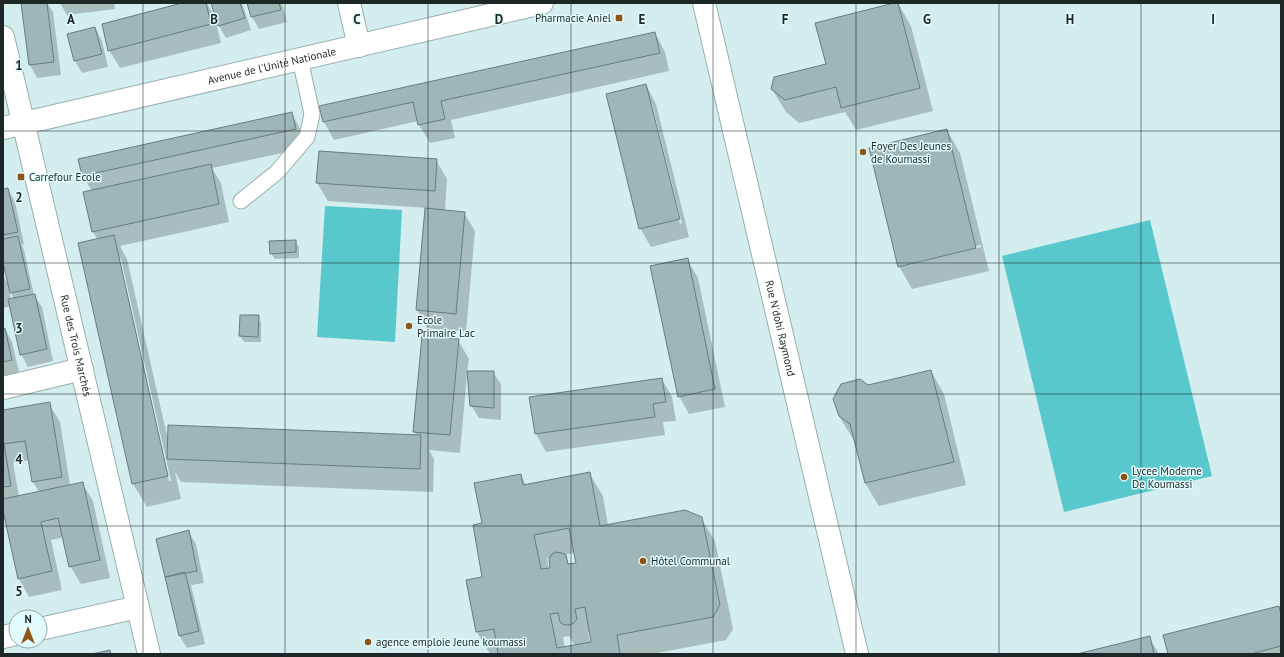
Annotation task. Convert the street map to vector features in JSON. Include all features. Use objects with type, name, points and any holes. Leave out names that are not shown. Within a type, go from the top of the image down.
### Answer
[{"type":"street","points":[[348,3],[359,46]]},
{"type":"street","name":"Avenue de l'Unité Nationale","points":[[13,126],[542,3]]},
{"type":"street","name":"Rue N'dohi Raymond","points":[[704,3],[857,654]]},
{"type":"street","name":"Rue des Trois Marchés","points":[[3,37],[13,126],[82,369],[149,654]]},
{"type":"street","points":[[3,388],[82,369]]},
{"type":"street","points":[[48,627],[138,606]]},
{"type":"lane","points":[[240,201],[277,172],[307,137],[312,114],[300,59]]},
{"type":"shaded area","points":[[325,206],[402,210],[395,342],[317,337]]},
{"type":"shaded area","points":[[1150,220],[1212,476],[1064,512],[1002,256]]},
{"type":"building","points":[[21,3],[47,3],[54,62],[29,65]]},
{"type":"building","points":[[182,3],[206,3],[211,24],[108,51],[102,24]]},
{"type":"building","points":[[211,3],[240,3],[245,18],[218,26]]},
{"type":"building","points":[[247,3],[279,3],[281,10],[251,17]]},
{"type":"building","points":[[898,3],[920,88],[841,108],[836,87],[785,100],[771,89],[774,77],[826,64],[815,23]]},
{"type":"building","points":[[95,27],[102,54],[74,61],[67,34]]},
{"type":"building","points":[[655,32],[660,53],[441,101],[445,119],[418,125],[413,102],[323,122],[319,106]]},
{"type":"building","points":[[646,84],[680,219],[639,229],[606,94]]},
{"type":"building","points":[[292,112],[296,129],[82,176],[78,159]]},
{"type":"building","points":[[947,129],[976,248],[898,267],[869,148]]},
{"type":"building","points":[[319,151],[437,159],[435,191],[316,183]]},
{"type":"building","points":[[211,164],[219,204],[92,232],[83,192]]},
{"type":"building","points":[[8,188],[18,232],[3,235],[3,189]]},
{"type":"building","points":[[425,208],[465,212],[456,314],[416,310]]},
{"type":"building","points":[[114,235],[168,476],[132,484],[78,243]]},
{"type":"building","points":[[18,236],[30,289],[10,293],[3,263],[3,239]]},
{"type":"building","points":[[296,240],[296,252],[270,254],[269,241]]},
{"type":"building","points":[[688,258],[715,389],[678,397],[650,266]]},
{"type":"building","points":[[35,294],[47,349],[20,355],[8,299]]},
{"type":"building","points":[[240,315],[259,315],[258,337],[239,336]]},
{"type":"building","points":[[5,328],[12,360],[3,362],[3,329]]},
{"type":"building","points":[[422,336],[459,339],[450,435],[413,432]]},
{"type":"building","points":[[931,370],[954,462],[865,483],[850,424],[839,416],[833,399],[841,384],[860,379],[868,385]]},
{"type":"building","points":[[467,371],[494,371],[494,408],[470,406]]},
{"type":"building","points":[[662,378],[666,402],[653,404],[655,417],[535,434],[529,397]]},
{"type":"building","points":[[50,402],[62,477],[32,482],[25,441],[4,444],[11,486],[3,487],[3,410]]},
{"type":"building","points":[[168,425],[421,435],[420,469],[167,459]]},
{"type":"building","name":"Hôtel Communal","points":[[590,472],[600,526],[685,510],[702,517],[720,605],[713,617],[617,635],[620,654],[498,654],[494,629],[476,632],[466,580],[482,577],[473,525],[482,523],[474,483],[521,474],[523,485]],"holes":[[[569,528],[576,563],[568,564],[566,555],[556,552],[552,554],[549,559],[550,568],[541,569],[534,535]],[[585,607],[591,642],[557,648],[550,614],[558,613],[560,622],[564,625],[569,625],[574,623],[577,619],[575,609]]]},
{"type":"building","points":[[83,482],[100,560],[69,567],[58,518],[41,522],[52,571],[18,579],[3,511],[3,499]]},
{"type":"building","points":[[189,530],[197,571],[165,577],[156,539]]},
{"type":"building","points":[[185,572],[199,631],[179,636],[165,577]]},
{"type":"building","points":[[1279,606],[1281,615],[1281,646],[1251,654],[1168,654],[1163,635]]},
{"type":"building","points":[[1150,636],[1154,654],[1077,654]]},
{"type":"building","points":[[110,650],[111,654],[92,654]]},
{"type":"place","name":"Pharmacie Aniel","points":[[619,18]]},
{"type":"place","name":"Foyer Des Jeunes de Koumassi","points":[[863,152]]},
{"type":"place","name":"Carrefour Ecole","points":[[21,177]]},
{"type":"place","name":"Ecole Primaire Lac","points":[[409,326]]},
{"type":"place","name":"Lycee Moderne De Koumassi","points":[[1124,477]]},
{"type":"place","name":"Hôtel Communal","points":[[643,561]]},
{"type":"place","name":"agence emploie Jeune koumassi","points":[[368,642]]}]
